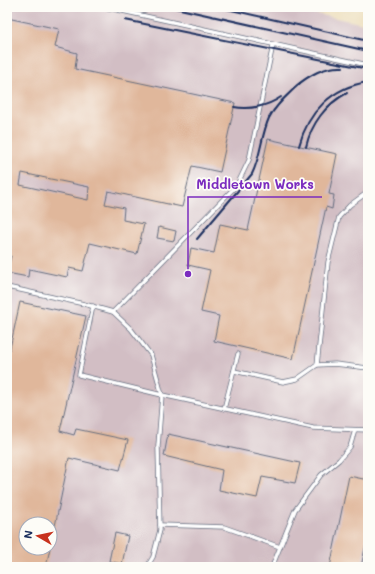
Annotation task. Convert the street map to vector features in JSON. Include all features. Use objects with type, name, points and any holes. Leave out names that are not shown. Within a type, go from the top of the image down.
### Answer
[{"type":"lane","points":[[104,7],[368,65]]},
{"type":"lane","points":[[113,312],[238,185],[248,160],[273,45]]},
{"type":"lane","points":[[317,365],[328,262],[339,217],[350,205],[368,192]]},
{"type":"lane","points":[[7,287],[93,306],[113,312],[131,329],[151,355],[162,395],[158,446],[160,525],[153,557],[147,567]]},
{"type":"lane","points":[[93,306],[79,375],[313,428],[368,430]]},
{"type":"lane","points":[[224,409],[238,354]]},
{"type":"lane","points":[[234,371],[283,382],[297,379],[317,365],[335,364],[368,368]]},
{"type":"lane","points":[[272,567],[295,510],[321,475],[339,460],[350,446],[356,430]]},
{"type":"lane","points":[[160,525],[224,527],[280,547]]},
{"type":"shaded area","points":[[7,7],[285,7],[368,25],[368,567],[7,567]]},
{"type":"building","points":[[7,18],[59,29],[55,47],[77,53],[75,69],[235,103],[220,172],[192,166],[182,207],[108,191],[105,204],[124,208],[123,220],[144,224],[137,254],[90,243],[83,271],[69,268],[67,277],[29,269],[28,277],[7,273],[11,256],[7,256]],"holes":[[[22,173],[89,187],[88,200],[20,185]]]},
{"type":"building","points":[[268,139],[337,154],[329,194],[334,195],[332,209],[326,207],[293,359],[214,341],[219,316],[201,312],[210,270],[188,265],[191,248],[214,253],[220,224],[248,230]]},
{"type":"building","points":[[159,227],[176,231],[174,241],[157,238]]},
{"type":"building","points":[[20,302],[86,316],[60,431],[74,435],[76,429],[128,440],[120,470],[69,458],[57,516],[18,516],[18,556],[48,556],[46,567],[7,567],[7,362]]},
{"type":"building","points":[[168,434],[300,463],[295,483],[262,477],[257,498],[219,490],[222,470],[164,456]]},
{"type":"building","points":[[349,476],[368,480],[368,534],[361,567],[330,567]]},
{"type":"building","points":[[115,533],[128,536],[122,564],[109,561]]},
{"type":"railway","points":[[171,7],[368,51]]},
{"type":"railway","points":[[218,7],[368,41]]},
{"type":"railway","points":[[125,20],[368,69]]},
{"type":"railway","points":[[296,86],[318,72],[330,68],[343,67]]},
{"type":"railway","points":[[299,146],[309,122],[323,103],[343,89],[368,82]]},
{"type":"railway","points":[[197,239],[252,174],[269,118],[279,104],[300,83]]},
{"type":"railway","points":[[306,147],[312,130],[320,116],[332,103],[347,93]]},
{"type":"railway","points":[[234,107],[246,108],[259,106],[270,103],[281,97]]},
{"type":"place","name":"Middletown Works","points":[[188,274]]}]
